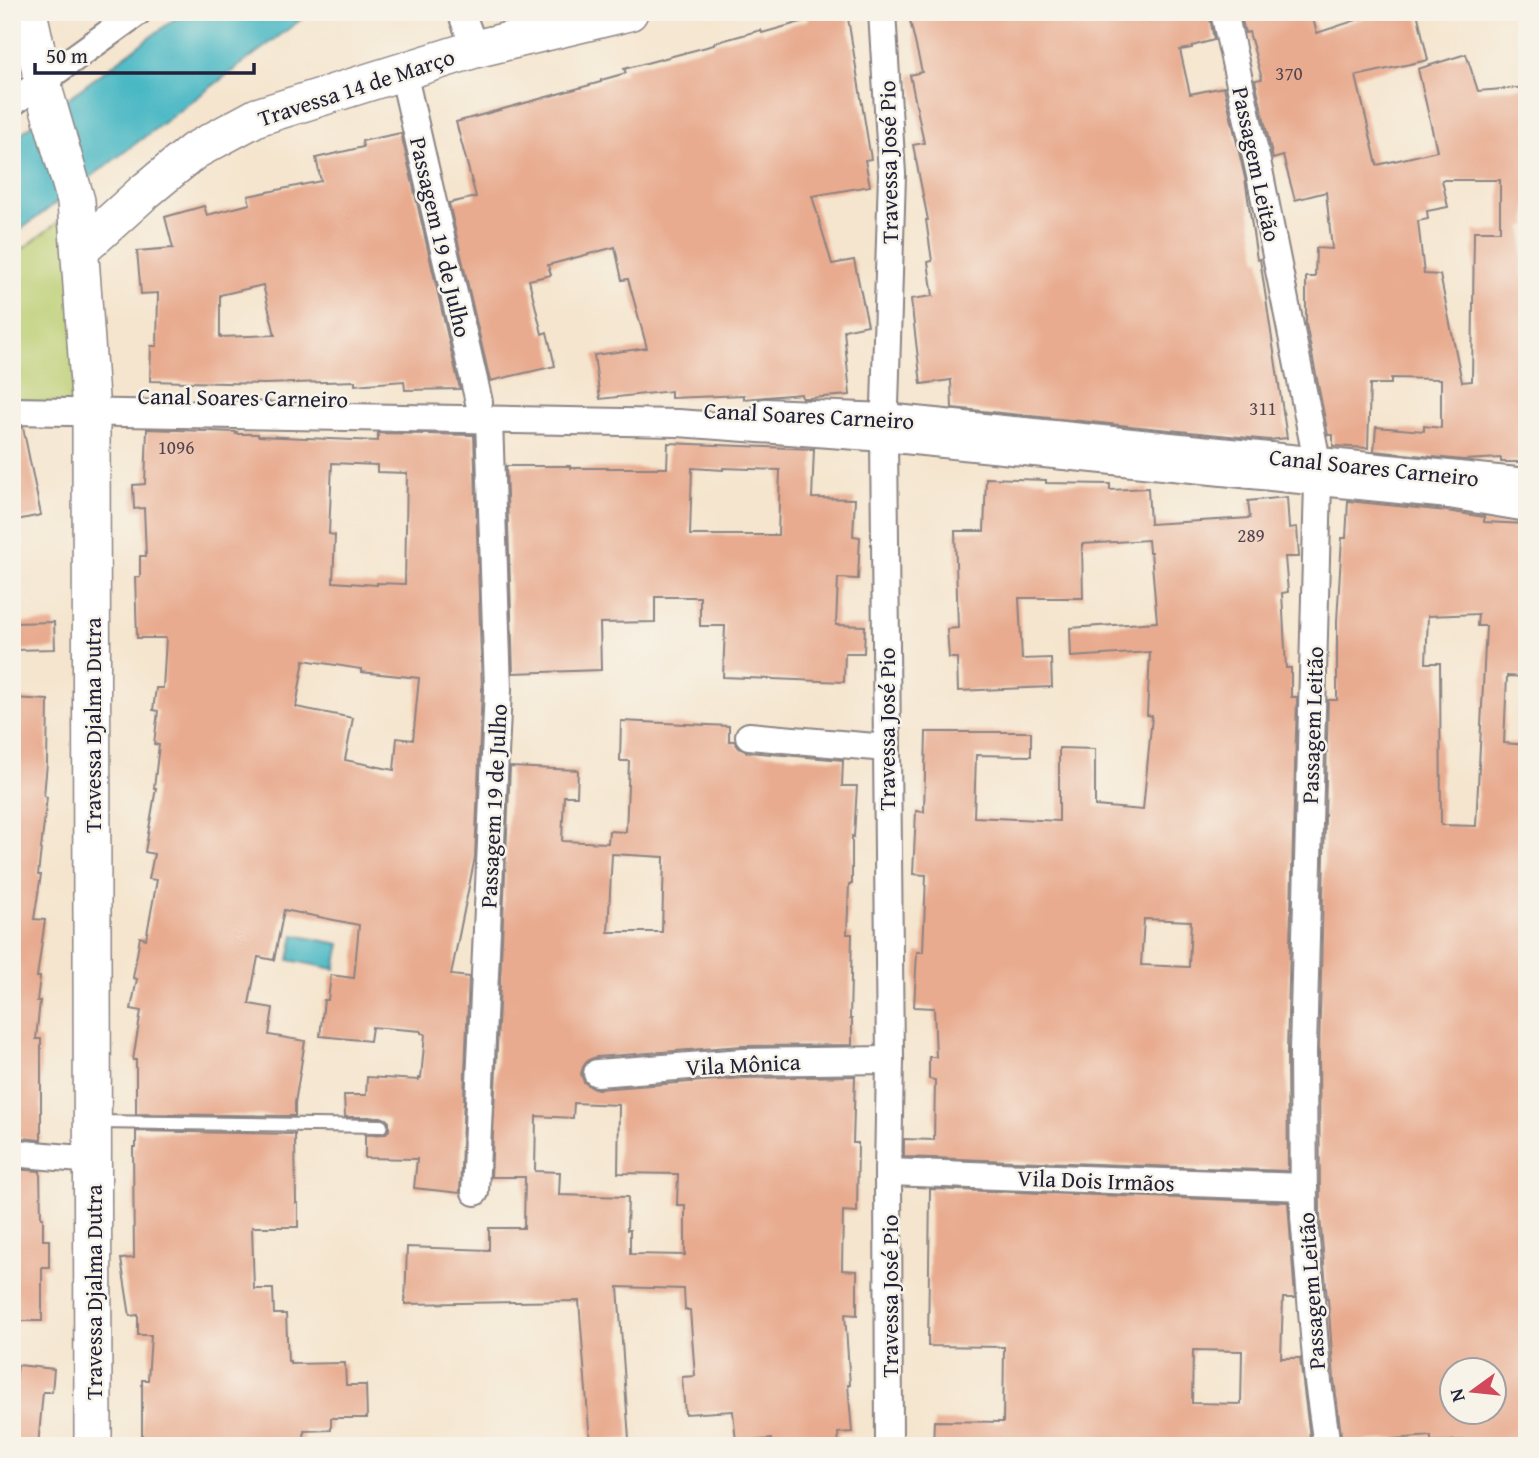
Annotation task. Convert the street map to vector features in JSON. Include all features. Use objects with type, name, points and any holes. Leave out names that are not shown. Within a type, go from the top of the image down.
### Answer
[{"type":"street","name":"Travessa Djalma Dutra","points":[[28,12],[33,92],[76,201],[90,403],[93,1446]]},
{"type":"street","points":[[33,92],[138,12]]},
{"type":"street","points":[[461,12],[475,49]]},
{"type":"street","name":"Travessa 14 de Março","points":[[80,250],[143,192],[194,151],[257,117],[475,49],[629,12]]},
{"type":"street","name":"Travessa José Pio","points":[[882,12],[892,174],[885,428],[890,1446]]},
{"type":"street","name":"Passagem Leitão","points":[[1224,12],[1260,175],[1317,472],[1303,1051],[1304,1217],[1318,1382],[1327,1446]]},
{"type":"street","name":"Passagem 19 de Julho","points":[[402,72],[484,411],[498,689],[475,1192]]},
{"type":"street","name":"Canal Soares Carneiro","points":[[12,411],[90,403],[484,411],[678,423],[885,428],[1317,472],[1527,482]]},
{"type":"street","name":"Canal Soares Carneiro","points":[[1317,472],[1527,508]]},
{"type":"street","points":[[750,736],[886,748]]},
{"type":"street","name":"Vila Mônica","points":[[597,1073],[743,1062],[890,1060]]},
{"type":"street","points":[[12,1153],[92,1160]]},
{"type":"street","name":"Vila Dois Irmãos","points":[[888,1172],[1304,1187]]},
{"type":"lane","points":[[92,1122],[381,1126]]},
{"type":"green space","points":[[74,210],[96,415],[12,409],[12,257]]},
{"type":"water","points":[[184,12],[311,12],[12,236],[12,140]]},
{"type":"water","points":[[294,935],[340,944],[335,969],[289,960]]},
{"type":"building","points":[[847,12],[871,159],[865,160],[870,186],[812,196],[832,264],[854,260],[868,325],[844,330],[850,395],[809,398],[802,398],[801,394],[744,399],[744,395],[671,398],[671,391],[600,399],[594,355],[647,348],[628,279],[622,280],[615,247],[548,265],[551,275],[529,280],[542,334],[547,332],[555,366],[490,381],[449,203],[476,197],[456,122],[601,82],[626,73],[624,69],[761,30],[762,33],[808,20],[807,15]]},
{"type":"building","points":[[908,12],[1209,12],[1214,40],[1180,50],[1190,94],[1224,87],[1245,178],[1257,260],[1260,259],[1287,438],[1269,440],[952,408],[951,380],[921,384],[911,299],[933,296],[928,262],[932,261],[928,220],[913,145],[924,143],[910,75],[922,72]]},
{"type":"building","points":[[1240,12],[1311,12],[1317,33],[1366,17],[1364,12],[1417,12],[1428,60],[1356,76],[1377,165],[1437,151],[1418,69],[1466,54],[1478,91],[1527,87],[1527,226],[1523,226],[1522,275],[1527,275],[1527,462],[1501,462],[1501,458],[1463,460],[1374,451],[1376,427],[1424,431],[1424,426],[1441,428],[1441,379],[1391,378],[1391,384],[1370,384],[1368,448],[1333,446],[1333,435],[1328,435],[1306,324],[1306,277],[1315,277],[1316,248],[1332,249],[1326,192],[1295,200],[1283,156],[1273,159],[1255,80],[1262,79],[1249,32],[1245,33]],"holes":[[[1442,180],[1500,180],[1500,231],[1474,231],[1472,381],[1462,382],[1440,275],[1424,274],[1418,221],[1428,219],[1427,211],[1448,207]]]},
{"type":"building","points":[[401,133],[460,389],[405,390],[404,381],[355,385],[355,381],[264,384],[150,381],[151,346],[157,346],[158,293],[141,294],[137,251],[173,248],[165,217],[204,206],[207,215],[250,204],[248,196],[321,181],[316,158],[363,147],[362,141]],"holes":[[[263,285],[275,335],[220,337],[220,295]]]},
{"type":"building","points":[[23,427],[41,515],[12,521],[12,428]]},
{"type":"building","points":[[147,429],[378,441],[378,433],[474,435],[482,689],[475,857],[451,975],[469,977],[460,1193],[414,1188],[417,1159],[365,1158],[365,1135],[385,1134],[389,1130],[389,1122],[381,1117],[345,1117],[344,1095],[366,1095],[367,1077],[421,1078],[425,1034],[421,1031],[372,1027],[370,1041],[320,1036],[324,1000],[328,1000],[331,975],[354,978],[359,925],[284,910],[274,960],[258,957],[249,1004],[273,1008],[269,1035],[305,1041],[295,1116],[136,1114],[136,1060],[133,1060],[141,1011],[131,1009],[137,979],[133,978],[140,937],[146,939],[157,880],[149,879],[154,854],[145,852],[156,788],[159,745],[154,744],[158,711],[153,710],[156,688],[163,688],[166,638],[137,638],[135,577],[140,577],[140,556],[146,556],[144,508],[134,509],[133,485],[145,484]],"holes":[[[332,463],[377,465],[377,472],[407,473],[405,584],[333,582],[335,535],[329,534]],[[304,660],[361,669],[361,672],[419,678],[413,740],[397,738],[394,770],[345,760],[353,718],[296,707]]]},
{"type":"building","points":[[668,443],[814,449],[812,498],[855,499],[853,536],[860,537],[858,579],[838,578],[836,625],[865,626],[864,653],[845,653],[844,682],[723,677],[725,626],[700,626],[700,597],[655,597],[655,622],[600,623],[601,670],[513,673],[506,466],[667,468]],"holes":[[[692,468],[780,470],[778,535],[690,535]]]},
{"type":"building","points":[[986,478],[1110,484],[1110,490],[1148,488],[1150,524],[1250,518],[1248,501],[1287,497],[1289,528],[1297,527],[1299,557],[1285,557],[1288,592],[1282,593],[1286,668],[1291,668],[1291,697],[1297,697],[1287,1051],[1288,1171],[904,1157],[904,1139],[934,1140],[935,1080],[929,1079],[929,1057],[936,1057],[934,1008],[914,1007],[917,952],[923,952],[926,875],[913,874],[916,811],[924,812],[926,732],[1031,732],[1031,756],[976,755],[974,817],[1059,821],[1059,748],[1095,749],[1095,806],[1143,810],[1152,716],[1147,715],[1150,652],[1071,657],[1070,628],[1157,622],[1148,540],[1082,544],[1083,598],[1019,598],[1022,659],[1051,658],[1052,687],[958,691],[957,658],[949,658],[947,629],[958,628],[955,531],[984,531]],"holes":[[[1144,919],[1191,921],[1189,967],[1141,965]]]},
{"type":"building","points":[[1348,501],[1447,511],[1484,517],[1484,522],[1527,524],[1527,677],[1507,676],[1504,743],[1527,745],[1527,1384],[1524,1384],[1523,1446],[1485,1445],[1485,1439],[1431,1442],[1431,1436],[1342,1443],[1320,1216],[1319,1051],[1328,700],[1337,700],[1337,621],[1342,538],[1346,538]],"holes":[[[1478,614],[1477,626],[1486,626],[1476,826],[1441,825],[1440,663],[1426,663],[1428,616]]]},
{"type":"building","points":[[54,622],[55,649],[12,650],[12,623]]},
{"type":"building","points":[[12,698],[48,700],[44,796],[47,797],[38,875],[41,875],[34,919],[45,920],[37,977],[40,977],[36,1039],[41,1039],[41,1140],[12,1137]]},
{"type":"building","points":[[621,721],[729,726],[729,741],[734,741],[739,748],[747,752],[843,760],[842,786],[857,786],[847,934],[852,934],[852,1045],[742,1046],[596,1057],[588,1060],[581,1074],[584,1082],[598,1089],[744,1078],[855,1076],[853,1143],[858,1143],[857,1212],[843,1211],[842,1270],[857,1271],[857,1315],[845,1314],[852,1432],[838,1433],[839,1446],[772,1446],[771,1439],[736,1442],[733,1411],[685,1414],[682,1377],[695,1376],[690,1310],[685,1310],[684,1289],[618,1287],[629,1439],[590,1442],[579,1301],[405,1304],[407,1247],[489,1250],[489,1228],[524,1228],[525,1177],[491,1177],[510,767],[578,770],[577,796],[564,796],[562,841],[608,843],[609,831],[626,832],[629,761],[620,761]],"holes":[[[612,854],[664,857],[662,932],[608,932]],[[574,1103],[619,1105],[618,1173],[678,1174],[677,1205],[685,1205],[685,1255],[630,1254],[630,1230],[627,1230],[628,1197],[559,1195],[560,1172],[535,1171],[536,1116],[573,1118]]]},
{"type":"building","points":[[136,1131],[295,1134],[298,1227],[252,1227],[254,1289],[273,1289],[274,1314],[286,1314],[290,1364],[345,1363],[346,1385],[366,1385],[367,1418],[331,1418],[331,1430],[304,1431],[305,1446],[142,1444],[142,1380],[148,1380],[151,1335],[138,1335],[138,1315],[130,1316],[121,1259],[134,1258],[133,1147],[136,1147]]},
{"type":"building","points":[[12,1169],[40,1171],[43,1240],[49,1240],[49,1267],[42,1267],[42,1321],[12,1321]]},
{"type":"building","points":[[930,1189],[1288,1202],[1295,1298],[1283,1298],[1281,1358],[1300,1358],[1311,1446],[933,1446],[934,1421],[1003,1422],[1004,1347],[928,1346]],"holes":[[[1193,1350],[1242,1351],[1241,1404],[1192,1403]]]},
{"type":"building","points":[[18,1365],[54,1369],[52,1392],[43,1392],[38,1446],[12,1446],[12,1408]]}]
